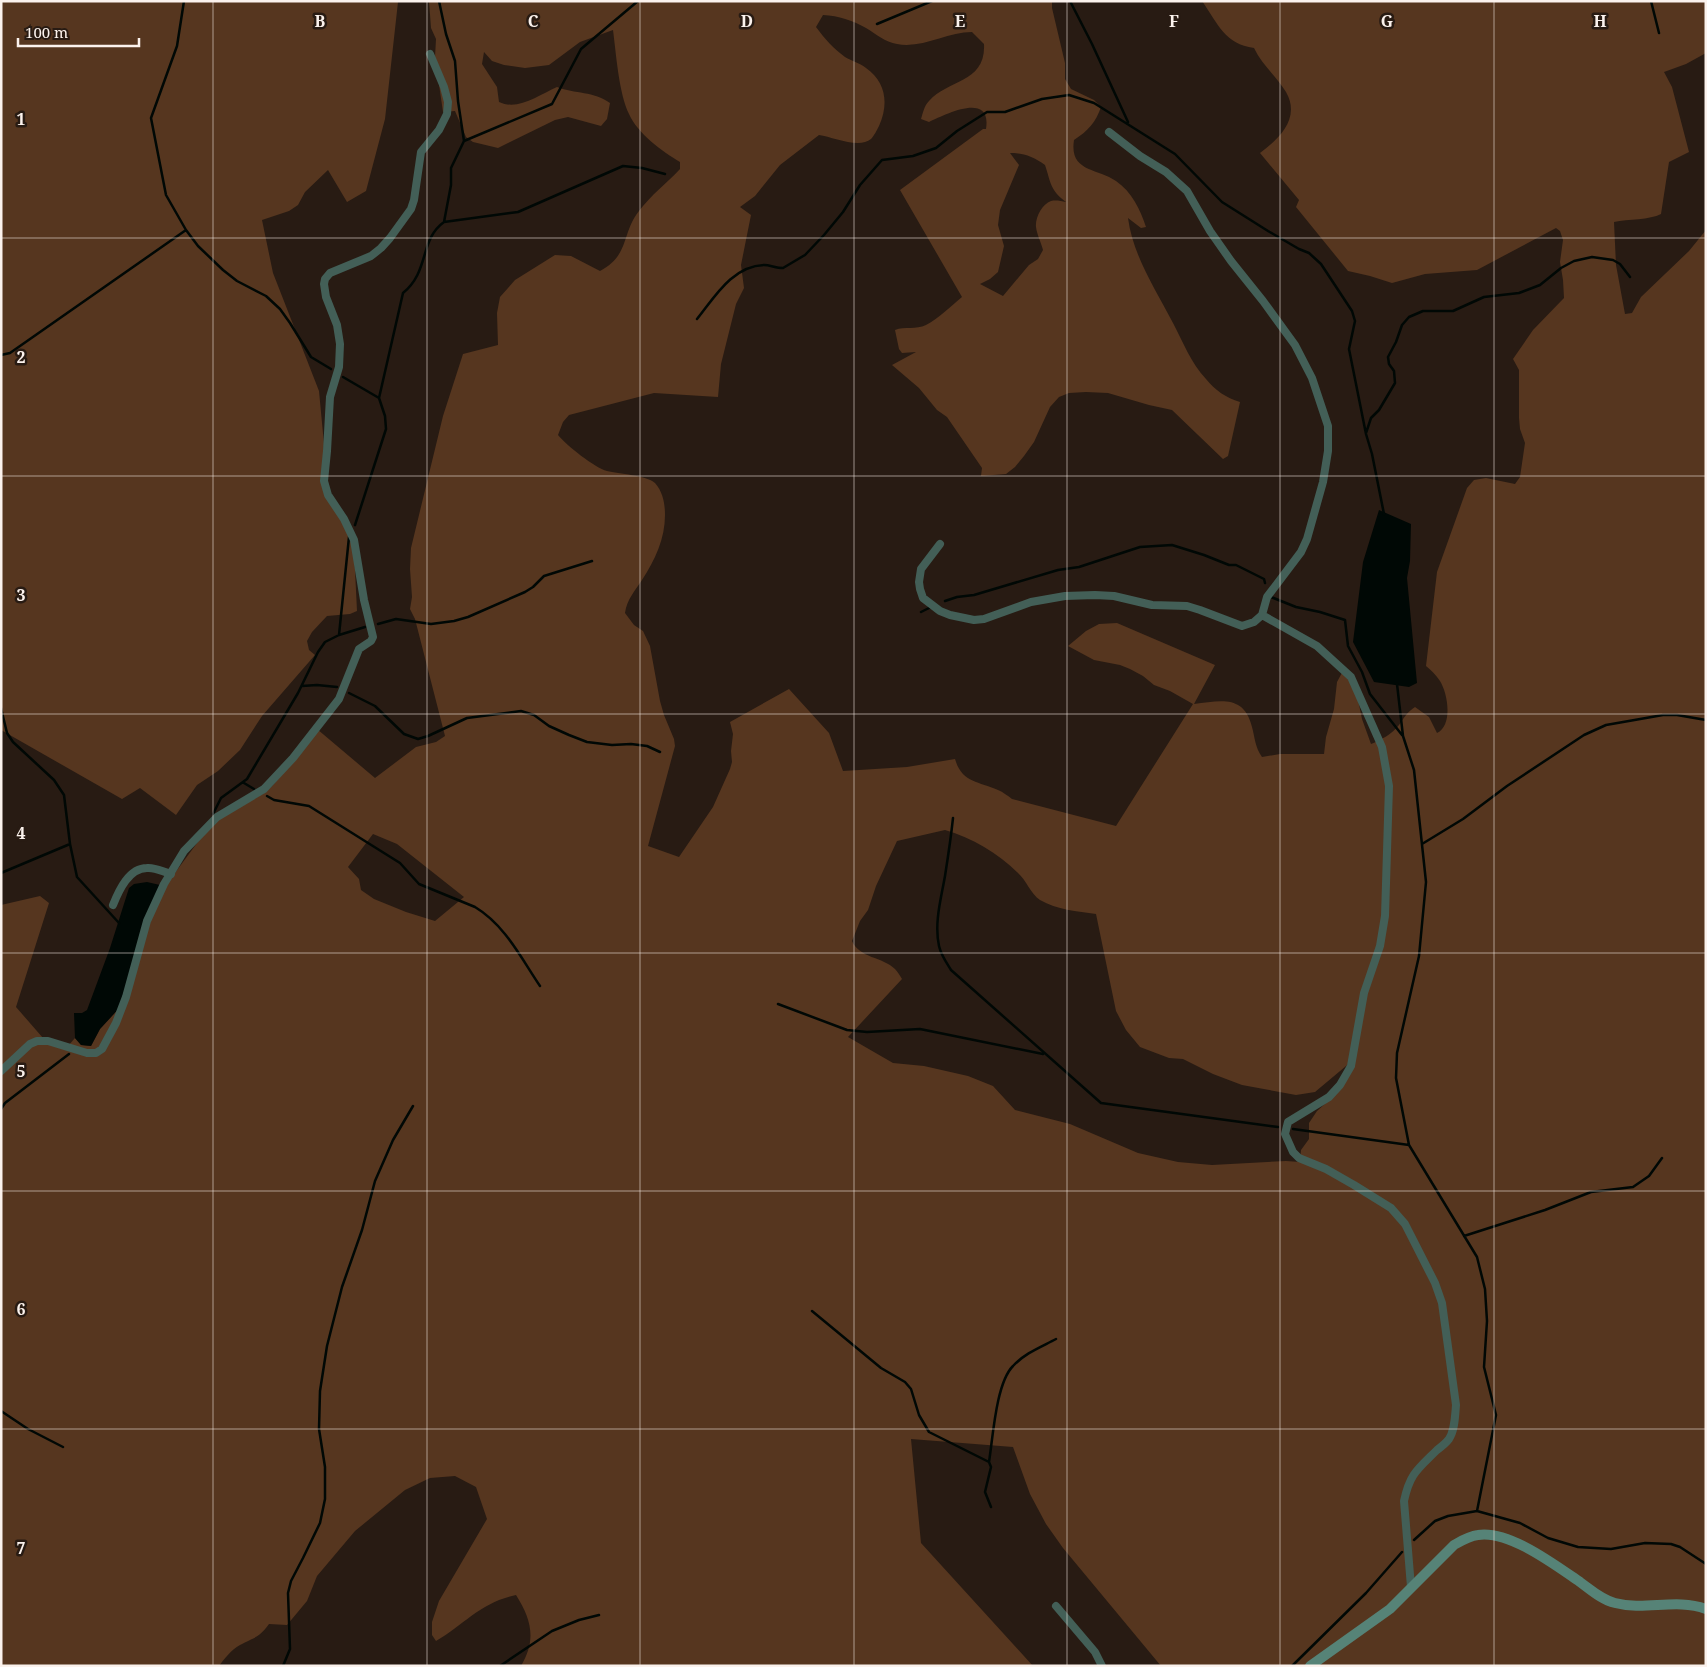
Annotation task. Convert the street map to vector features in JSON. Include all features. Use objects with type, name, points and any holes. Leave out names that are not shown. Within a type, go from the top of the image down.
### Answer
[{"type":"street","points":[[1,1070],[30,1044],[37,1041],[54,1043],[87,1054],[96,1054],[102,1048],[116,1023],[124,1002],[147,921],[184,851],[217,817],[264,789],[293,758],[339,699],[359,649],[371,641],[373,637],[364,600],[354,540],[344,519],[328,494],[324,481],[330,397],[339,367],[340,344],[337,325],[326,297],[324,284],[325,279],[330,273],[372,256],[381,248],[411,209],[421,152],[442,125],[447,114],[448,102],[444,86],[430,54]]},
{"type":"street","points":[[940,544],[921,570],[920,589],[923,598],[940,611],[962,619],[984,619],[1031,602],[1065,596],[1095,594],[1114,596],[1152,605],[1187,606],[1242,626],[1254,622],[1262,615],[1268,596],[1301,552],[1310,530],[1323,482],[1328,451],[1328,426],[1312,378],[1295,345],[1210,231],[1187,190],[1166,172],[1140,156],[1109,132]]},
{"type":"street","points":[[1262,615],[1317,646],[1351,677],[1382,747],[1389,786],[1384,916],[1380,946],[1364,993],[1351,1066],[1344,1080],[1329,1097],[1288,1122],[1285,1134],[1293,1152],[1299,1158],[1326,1169],[1391,1208],[1405,1224],[1435,1283],[1442,1303],[1456,1405],[1455,1418],[1448,1440],[1410,1478],[1407,1489],[1404,1501],[1411,1587]]},
{"type":"street","points":[[113,905],[121,886],[136,871],[150,868],[171,874]]},
{"type":"street","points":[[1310,1666],[1390,1609],[1454,1545],[1478,1535],[1492,1535],[1518,1543],[1565,1572],[1603,1599],[1615,1603],[1638,1606],[1686,1604],[1706,1609]]},
{"type":"street","points":[[1056,1606],[1095,1652],[1102,1666]]},
{"type":"shaded area","points":[[1,1],[398,2],[385,119],[366,191],[347,202],[328,170],[305,192],[298,205],[289,211],[262,220],[273,273],[319,391],[324,444],[322,476],[354,549],[357,611],[350,614],[327,616],[312,632],[307,641],[309,650],[315,655],[262,716],[240,750],[218,771],[197,785],[176,815],[140,788],[122,799],[1,730]]},
{"type":"shaded area","points":[[429,1],[1052,1],[1065,63],[1065,79],[1071,89],[1094,100],[1101,107],[1091,126],[1074,140],[1076,158],[1086,168],[1109,177],[1127,190],[1138,207],[1146,227],[1141,228],[1128,218],[1135,246],[1146,272],[1188,352],[1201,373],[1213,387],[1225,396],[1240,402],[1228,456],[1223,459],[1172,410],[1108,393],[1069,393],[1059,397],[1050,407],[1034,442],[1015,467],[1006,474],[981,476],[982,468],[947,417],[937,410],[919,388],[892,365],[916,352],[902,353],[899,349],[895,330],[926,325],[962,297],[900,190],[983,129],[986,129],[986,117],[982,111],[975,108],[966,108],[946,114],[929,122],[921,119],[929,101],[946,88],[964,79],[979,66],[983,57],[984,44],[972,32],[916,44],[897,44],[885,40],[866,28],[840,17],[823,15],[816,27],[822,35],[841,54],[864,66],[878,80],[882,87],[885,102],[882,118],[871,139],[866,142],[846,142],[819,135],[780,165],[755,196],[740,207],[751,215],[741,265],[744,288],[736,304],[721,364],[718,397],[654,393],[569,415],[563,422],[558,435],[595,466],[607,471],[639,476],[651,480],[660,490],[663,498],[665,524],[661,541],[651,565],[629,599],[625,613],[634,625],[643,631],[650,646],[660,701],[675,746],[648,846],[679,857],[713,807],[730,769],[733,734],[730,722],[789,689],[829,733],[843,771],[907,767],[955,759],[958,767],[966,777],[1000,791],[1012,799],[1116,826],[1193,704],[1170,691],[1154,685],[1130,669],[1094,660],[1068,646],[1086,631],[1099,624],[1117,623],[1215,665],[1194,704],[1222,701],[1237,704],[1248,716],[1262,757],[1280,754],[1324,754],[1326,737],[1334,709],[1337,682],[1344,669],[1356,690],[1362,719],[1371,744],[1393,731],[1415,707],[1429,717],[1437,733],[1442,729],[1448,709],[1445,693],[1440,681],[1426,666],[1437,572],[1467,488],[1474,480],[1486,478],[1515,484],[1520,477],[1525,443],[1520,429],[1519,418],[1519,370],[1513,359],[1533,330],[1564,298],[1560,262],[1563,240],[1560,231],[1556,228],[1477,270],[1425,274],[1392,283],[1348,271],[1296,207],[1299,200],[1260,153],[1286,127],[1291,111],[1286,92],[1254,48],[1236,42],[1223,32],[1202,1],[1706,1],[1706,53],[1686,64],[1664,72],[1672,87],[1689,152],[1669,162],[1661,214],[1614,222],[1616,265],[1625,314],[1632,313],[1641,297],[1689,251],[1706,230],[1706,1666],[1161,1666],[1063,1548],[1046,1524],[1030,1494],[1013,1447],[911,1439],[921,1543],[1033,1666],[521,1666],[529,1647],[530,1629],[525,1612],[516,1595],[504,1598],[483,1608],[436,1641],[432,1635],[432,1622],[439,1601],[487,1519],[476,1487],[455,1476],[430,1478],[405,1490],[355,1531],[317,1576],[307,1601],[287,1625],[269,1624],[259,1635],[234,1649],[219,1666],[1,1666],[1,905],[40,896],[49,903],[16,1007],[43,1038],[68,1046],[75,1038],[81,1045],[91,1046],[100,1029],[123,1004],[160,893],[214,817],[249,798],[263,794],[273,785],[317,729],[375,778],[416,747],[436,742],[445,736],[415,619],[410,609],[412,597],[410,569],[411,548],[443,416],[463,354],[498,345],[497,313],[500,297],[515,280],[555,255],[571,256],[600,271],[610,265],[621,251],[633,220],[639,211],[680,169],[680,162],[644,135],[629,114],[620,85],[613,30],[580,42],[549,65],[525,68],[504,65],[492,61],[484,52],[482,64],[497,87],[499,102],[514,105],[536,98],[557,87],[598,96],[610,103],[607,119],[601,126],[568,117],[555,120],[498,148],[473,142],[466,137],[455,111],[443,112],[435,57],[436,39],[431,28]],"holes":[[[1010,153],[1029,156],[1045,165],[1054,190],[1066,202],[1051,201],[1042,208],[1036,227],[1043,250],[1038,259],[1029,265],[1003,296],[980,284],[998,272],[1004,246],[998,225],[1000,210],[1019,165]],[[945,830],[955,833],[975,842],[1002,859],[1021,876],[1040,900],[1060,908],[1096,914],[1116,1011],[1126,1030],[1140,1047],[1169,1058],[1183,1059],[1213,1074],[1242,1085],[1296,1095],[1315,1092],[1352,1061],[1327,1102],[1317,1111],[1309,1123],[1309,1139],[1301,1150],[1300,1162],[1212,1165],[1178,1162],[1138,1153],[1070,1124],[1015,1110],[993,1086],[968,1076],[924,1066],[893,1063],[848,1037],[902,979],[890,965],[860,951],[852,941],[860,921],[868,910],[876,886],[897,841]],[[373,834],[397,844],[464,897],[435,921],[374,899],[361,890],[359,879],[348,867]]]},
{"type":"shaded area","points":[[1379,510],[1411,524],[1410,561],[1407,578],[1417,683],[1409,687],[1374,682],[1353,642],[1363,562]]},
{"type":"shaded area","points":[[147,882],[160,885],[123,1004],[100,1029],[91,1046],[81,1045],[75,1038],[74,1013],[82,1013],[87,1010],[110,948],[129,888],[134,884]]},
{"type":"waterway","points":[[184,1],[177,46],[151,118],[166,195],[186,230],[198,246],[237,281],[266,296],[280,309],[311,357],[331,369]]},
{"type":"waterway","points":[[439,1],[446,34],[455,61],[464,141],[451,168],[451,185],[444,222]]},
{"type":"waterway","points":[[464,141],[552,104],[581,49],[638,1]]},
{"type":"waterway","points":[[877,24],[932,1]]},
{"type":"waterway","points":[[1070,1],[1128,122]]},
{"type":"waterway","points":[[1651,1],[1659,33]]},
{"type":"waterway","points":[[697,319],[725,284],[742,271],[764,265],[783,268],[805,255],[843,212],[860,185],[882,160],[913,156],[936,148],[957,131],[987,112],[1005,112],[1042,99],[1069,95],[1094,103],[1175,154],[1222,202],[1268,231],[1309,253],[1321,264],[1352,311],[1355,321],[1349,349],[1384,514]]},
{"type":"waterway","points":[[355,525],[386,429],[385,416],[379,398],[403,293],[417,275],[436,229],[444,222],[518,212],[623,166],[642,168],[665,174]]},
{"type":"waterway","points":[[1,355],[10,353],[186,230]]},
{"type":"waterway","points":[[1366,433],[1371,418],[1379,410],[1395,383],[1394,371],[1389,364],[1388,357],[1402,325],[1409,317],[1423,311],[1453,311],[1484,297],[1519,293],[1540,285],[1561,268],[1574,261],[1592,257],[1613,260],[1620,264],[1630,277]]},
{"type":"waterway","points":[[343,377],[379,398]]},
{"type":"waterway","points":[[339,635],[349,537]]},
{"type":"waterway","points":[[945,601],[974,595],[1058,570],[1079,567],[1140,547],[1172,545],[1229,565],[1236,565],[1264,579],[1265,583]]},
{"type":"waterway","points":[[378,624],[396,619],[431,624],[468,617],[525,592],[544,576],[592,561]]},
{"type":"waterway","points":[[1271,597],[1296,607],[1345,620],[1348,646],[1362,672],[1370,694],[1402,735]]},
{"type":"waterway","points":[[921,612],[931,607]]},
{"type":"waterway","points":[[213,814],[221,798],[247,779],[298,693],[318,652],[325,642],[339,635],[365,627]]},
{"type":"waterway","points":[[1397,684],[1403,736],[1414,770],[1426,882],[1419,956],[1397,1053],[1396,1078],[1409,1145],[1477,1257],[1485,1289],[1487,1321],[1484,1367],[1496,1415],[1477,1511]]},
{"type":"waterway","points":[[302,686],[337,687]]},
{"type":"waterway","points":[[349,693],[375,706],[404,734],[418,739],[467,718],[521,711],[534,715],[549,726],[587,742],[647,746],[660,752]]},
{"type":"waterway","points":[[1,708],[7,733],[13,742],[54,780],[64,795],[70,844],[77,877],[119,923]]},
{"type":"waterway","points":[[1422,844],[1463,819],[1507,786],[1584,735],[1606,725],[1663,715],[1677,715],[1706,720]]},
{"type":"waterway","points":[[244,783],[254,789]]},
{"type":"waterway","points":[[267,796],[274,800],[309,806],[400,863],[419,884],[475,907],[486,914],[504,933],[540,986]]},
{"type":"waterway","points":[[953,818],[937,929],[940,949],[951,970],[1101,1103],[1278,1127]]},
{"type":"waterway","points":[[1,873],[70,844]]},
{"type":"waterway","points":[[778,1004],[847,1030],[867,1032],[920,1029],[1043,1054]]},
{"type":"waterway","points":[[1,1109],[5,1103],[69,1054]]},
{"type":"waterway","points":[[283,1666],[290,1649],[288,1593],[291,1581],[320,1523],[325,1499],[325,1467],[319,1429],[320,1391],[327,1346],[342,1287],[362,1230],[375,1181],[393,1140],[413,1106]]},
{"type":"waterway","points":[[1293,1129],[1409,1145]]},
{"type":"waterway","points":[[1464,1236],[1545,1210],[1591,1192],[1633,1187],[1649,1176],[1662,1158]]},
{"type":"waterway","points":[[812,1311],[881,1368],[905,1382],[911,1389],[919,1415],[929,1432],[989,1462]]},
{"type":"waterway","points":[[991,1507],[985,1492],[991,1467],[989,1462],[996,1411],[1007,1374],[1023,1357],[1056,1339]]},
{"type":"waterway","points":[[1,1411],[28,1429],[63,1447]]},
{"type":"waterway","points":[[1414,1540],[1435,1521],[1448,1516],[1477,1511],[1520,1523],[1548,1538],[1578,1547],[1611,1549],[1645,1543],[1671,1544],[1680,1547],[1706,1564]]},
{"type":"waterway","points":[[1292,1666],[1366,1593],[1402,1552]]},
{"type":"waterway","points":[[500,1666],[552,1631],[579,1620],[599,1615]]}]
